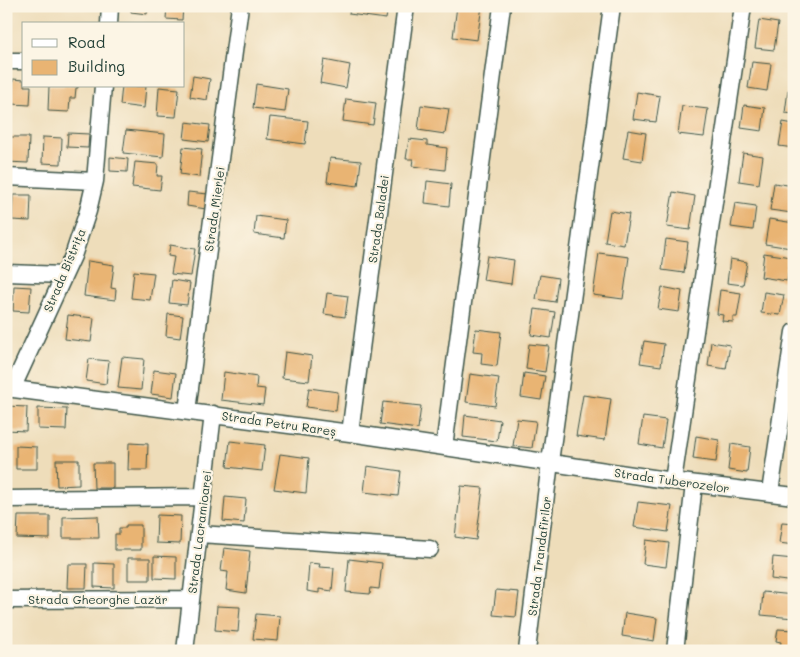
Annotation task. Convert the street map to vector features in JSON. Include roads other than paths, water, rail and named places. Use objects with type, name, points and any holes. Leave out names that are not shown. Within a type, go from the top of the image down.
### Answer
[{"type":"street","points":[[109,22],[110,6]]},
{"type":"street","name":"Strada Mierlei","points":[[187,411],[240,6]]},
{"type":"street","name":"Strada Baladei","points":[[350,432],[406,6]]},
{"type":"street","points":[[444,447],[502,6]]},
{"type":"street","name":"Strada Trandafirilor","points":[[528,651],[550,462],[612,6]]},
{"type":"street","points":[[673,481],[743,6]]},
{"type":"street","points":[[6,61],[22,61]]},
{"type":"street","name":"Strada Bistrița","points":[[9,388],[73,256],[88,211],[95,181],[103,88]]},
{"type":"street","points":[[6,177],[95,181]]},
{"type":"street","points":[[6,273],[64,275]]},
{"type":"street","points":[[770,492],[794,332]]},
{"type":"street","name":"Strada Petru Rareș","points":[[9,388],[350,432],[550,462]]},
{"type":"street","name":"Strada Lacramioarei","points":[[185,651],[213,414]]},
{"type":"street","name":"Strada Tuberozelor","points":[[550,462],[694,484],[794,496]]},
{"type":"street","points":[[675,651],[694,484]]},
{"type":"street","points":[[6,499],[203,497]]},
{"type":"street","points":[[199,534],[430,549]]},
{"type":"street","name":"Strada Gheorghe Lazăr","points":[[6,600],[190,599]]}]
